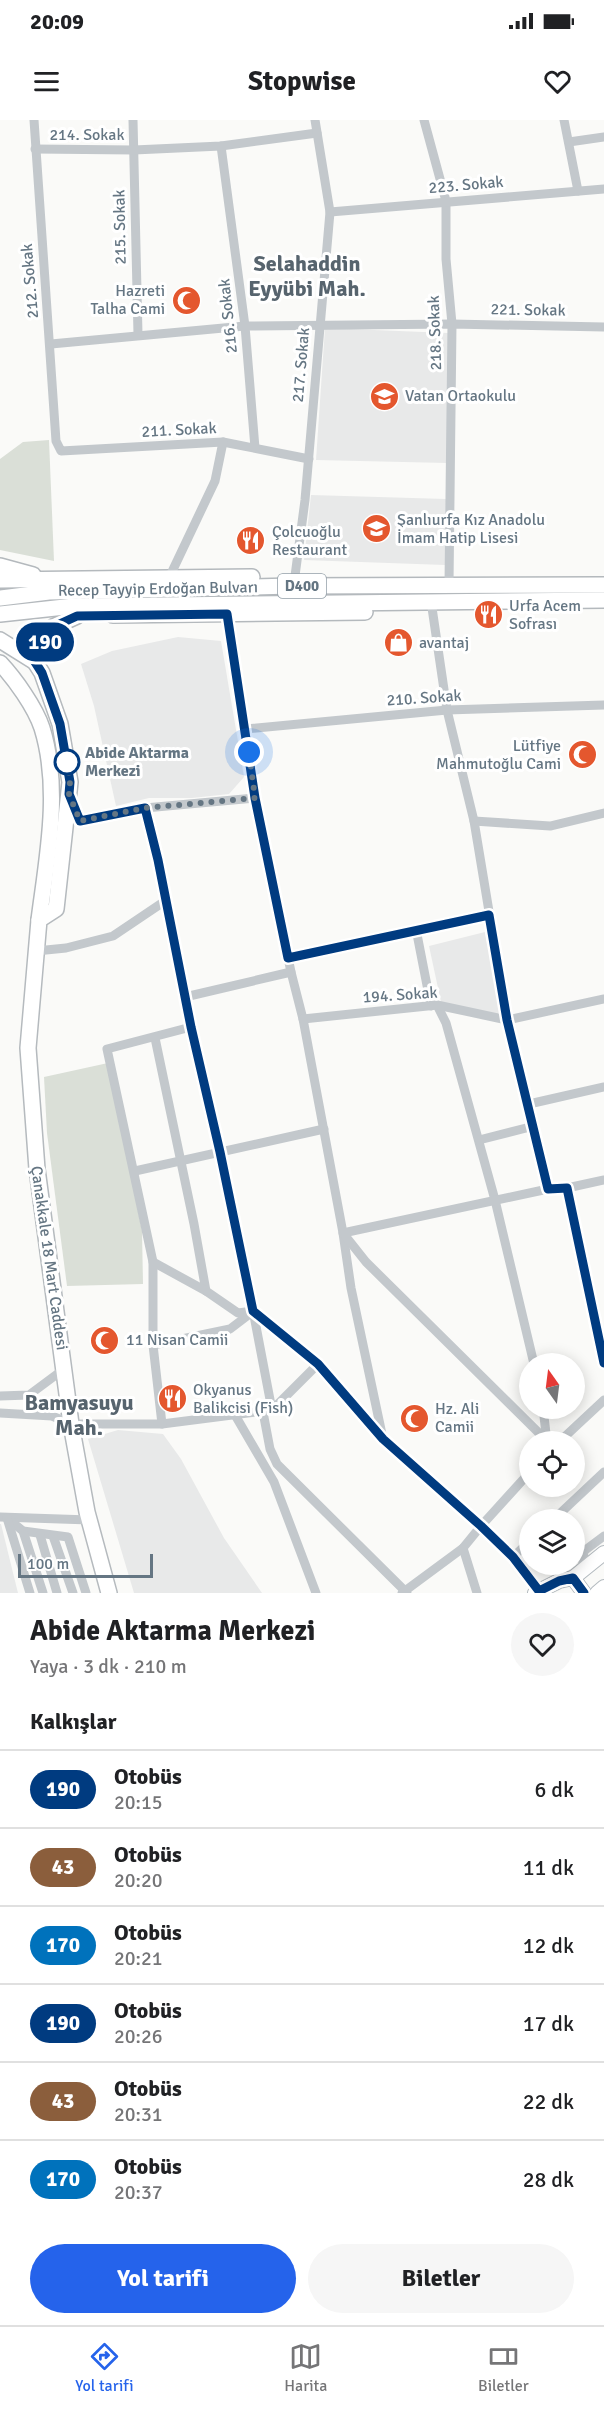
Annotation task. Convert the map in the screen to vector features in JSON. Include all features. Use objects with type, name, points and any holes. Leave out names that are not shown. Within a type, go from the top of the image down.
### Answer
[{"type":"main road","points":[[0,566],[47,580]]},
{"type":"main road","points":[[0,580],[388,577],[409,585]]},
{"type":"main road","name":"Recep Tayyip Erdoğan Bulvarı","points":[[0,598],[49,592],[409,585],[604,585]]},
{"type":"main road","name":"Recep Tayyip Erdoğan Bulvarı","points":[[0,614],[74,606],[604,600]]},
{"type":"main road","points":[[0,625],[27,619],[77,616],[387,612],[424,601]]},
{"type":"main road","points":[[35,662],[53,627],[77,616]]},
{"type":"main road","points":[[0,640],[35,662],[42,673],[60,724],[70,782],[56,909],[39,920]]},
{"type":"main road","name":"Çanakkale 18 Mart Caddesi","points":[[0,663],[15,679],[42,726],[52,772],[48,852],[39,920],[28,1048],[32,1109],[37,1169],[71,1424],[90,1520],[109,1593]]},
{"type":"main road","points":[[585,1568],[604,1553]]},
{"type":"main road","points":[[538,1592],[575,1575]]},
{"type":"main road","points":[[578,1575],[584,1593]]},
{"type":"main road","points":[[597,1593],[604,1587]]},
{"type":"street","name":"212. Sokak","points":[[34,120],[56,441]]},
{"type":"street","name":"215. Sokak","points":[[133,120],[138,334]]},
{"type":"street","name":"217. Sokak","points":[[295,576],[309,459],[330,212],[315,120]]},
{"type":"street","name":"218. Sokak","points":[[424,120],[446,201],[446,259],[452,324],[449,585]]},
{"type":"street","points":[[564,120],[578,191]]},
{"type":"street","name":"214. Sokak","points":[[35,149],[134,150],[221,146],[317,133]]},
{"type":"street","points":[[569,142],[604,137]]},
{"type":"street","name":"216. Sokak","points":[[221,146],[245,326],[255,448]]},
{"type":"street","name":"223. Sokak","points":[[330,212],[604,189]]},
{"type":"street","name":"221. Sokak","points":[[51,344],[138,334],[245,326],[452,324],[604,327]]},
{"type":"street","name":"211. Sokak","points":[[56,441],[61,451],[223,442],[309,459]]},
{"type":"street","points":[[169,578],[215,481],[223,442]]},
{"type":"street","points":[[424,601],[474,822],[507,1020],[548,1189]]},
{"type":"street","points":[[227,614],[255,798],[303,1019],[351,1288],[383,1439]]},
{"type":"street","name":"210. Sokak","points":[[246,729],[447,710],[604,705]]},
{"type":"street","points":[[69,794],[80,821],[145,808],[255,798]]},
{"type":"street","points":[[145,808],[253,1311],[270,1449],[277,1464],[404,1592],[463,1548],[519,1484]]},
{"type":"street","points":[[474,822],[550,826],[604,813]]},
{"type":"street","points":[[36,951],[66,948],[113,936],[165,901]]},
{"type":"street","points":[[288,958],[489,915]]},
{"type":"street","points":[[416,929],[434,1006],[446,1023],[479,1140],[531,1353]]},
{"type":"street","points":[[185,997],[291,972]]},
{"type":"street","name":"194. Sokak","points":[[303,1019],[434,1006],[507,1020],[604,999]]},
{"type":"street","points":[[162,1424],[153,1345],[153,1262],[107,1049],[191,1027]]},
{"type":"street","points":[[155,1038],[206,1291]]},
{"type":"street","points":[[529,1104],[604,1087]]},
{"type":"street","points":[[479,1140],[534,1126]]},
{"type":"street","points":[[135,1171],[324,1129]]},
{"type":"street","points":[[343,1233],[548,1189],[567,1188],[604,1180]]},
{"type":"street","points":[[567,1188],[604,1363]]},
{"type":"street","points":[[343,1233],[366,1262],[536,1431]]},
{"type":"street","points":[[153,1262],[206,1291],[238,1313],[253,1311],[318,1364],[383,1439],[513,1557],[538,1592]]},
{"type":"street","points":[[153,1345],[230,1329],[253,1311]]},
{"type":"street","points":[[0,1413],[52,1416],[71,1424],[162,1424],[267,1411],[318,1364]]},
{"type":"street","points":[[0,1396],[28,1395],[64,1369]]},
{"type":"street","points":[[571,1431],[604,1400]]},
{"type":"street","points":[[235,1415],[274,1482],[316,1593]]},
{"type":"street","points":[[565,1509],[604,1472]]},
{"type":"street","points":[[4,1517],[90,1520]]},
{"type":"street","points":[[4,1517],[23,1531],[68,1537],[86,1593]]},
{"type":"street","points":[[4,1517],[30,1593]]},
{"type":"street","points":[[23,1531],[43,1593]]},
{"type":"street","points":[[40,1535],[57,1593]]},
{"type":"street","points":[[53,1536],[73,1593]]},
{"type":"street","points":[[585,1550],[604,1536]]},
{"type":"street","points":[[463,1548],[477,1593]]},
{"type":"street","points":[[513,1557],[519,1551]]},
{"type":"shaded area","name":"Vatan Ortaokulu","points":[[325,328],[448,333],[447,463],[316,460]]},
{"type":"shaded area","points":[[49,440],[54,561],[0,550],[0,459],[23,442]]},
{"type":"shaded area","name":"Şanlıurfa Kız Anadolu İmam Hatip Lisesi","points":[[311,495],[446,499],[445,565],[304,560]]},
{"type":"shaded area","points":[[178,637],[221,641],[244,777],[229,794],[192,798],[149,798],[116,806],[94,706],[81,664],[112,651]]},
{"type":"shaded area","points":[[485,932],[501,1012],[496,1015],[441,1002],[429,946]]},
{"type":"shaded area","points":[[108,1063],[142,1231],[143,1284],[67,1286],[47,1133],[44,1077]]},
{"type":"shaded area","points":[[118,1430],[163,1434],[181,1459],[224,1538],[262,1593],[134,1593],[88,1439]]},
{"type":"shaded area","points":[[1,1524],[18,1593],[0,1593]]},
{"type":"bus line","name":"190","points":[[584,1593],[573,1578],[559,1581],[539,1591],[513,1557],[383,1439],[318,1364],[253,1311],[145,808],[80,821],[69,794],[70,782],[60,724],[42,673],[35,662],[53,627],[77,616],[227,614],[255,798],[288,958],[489,915],[507,1020],[548,1189],[567,1188],[604,1363]]},
{"type":"place","name":"Hazreti Talha Cami","points":[[186,300]]},
{"type":"place","name":"Vatan Ortaokulu","points":[[384,396]]},
{"type":"place","name":"Şanlıurfa Kız Anadolu İmam Hatip Lisesi","points":[[376,529]]},
{"type":"place","name":"Çolcuoğlu Restaurant","points":[[251,541]]},
{"type":"place","name":"Urfa Acem Sofrası","points":[[488,615]]},
{"type":"place","name":"avantaj","points":[[398,643]]},
{"type":"place","name":"Lütfiye Mahmutoğlu Cami","points":[[582,755]]},
{"type":"place","name":"Abide Aktarma Merkezi","points":[[67,762]]},
{"type":"place","name":"11 Nisan Camii","points":[[105,1340]]},
{"type":"place","name":"Okyanus Balikcisi (Fish)","points":[[172,1399]]},
{"type":"place","name":"Hz. Ali Camii","points":[[414,1418]]},
{"type":"district","name":"Selahaddin Eyyübi Mah.","points":[[307,276]]},
{"type":"district","name":"Bamyasuyu Mah.","points":[[79,1414]]},
{"type":"route","points":[[67,762],[69,794],[80,821],[145,808],[255,798],[249,752]]}]
